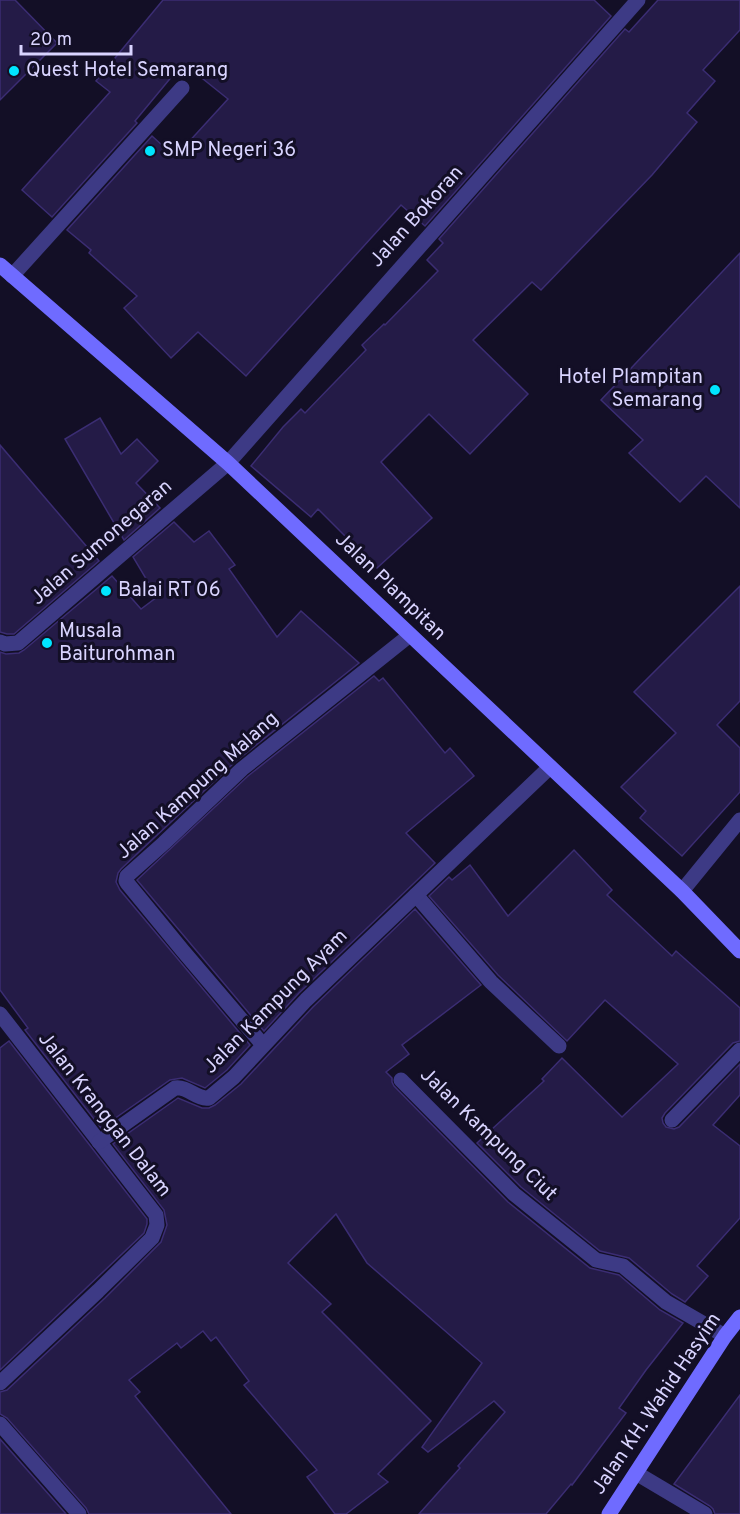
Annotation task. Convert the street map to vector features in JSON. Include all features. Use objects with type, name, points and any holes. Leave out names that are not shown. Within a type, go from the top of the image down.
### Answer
[{"type":"street","name":"Jalan Bokoran","points":[[228,463],[638,0]]},
{"type":"street","points":[[6,271],[182,88]]},
{"type":"street","name":"Jalan Plampitan","points":[[6,271],[228,463],[682,891],[740,951]]},
{"type":"street","name":"Jalan Sumonegaran","points":[[0,642],[18,643],[228,463]]},
{"type":"street","name":"Jalan Kampung Malang","points":[[263,1045],[128,884],[127,876],[242,769],[410,635]]},
{"type":"street","name":"Jalan Kampung Ayam","points":[[99,1142],[175,1088],[183,1087],[204,1099],[209,1098],[234,1077],[306,1000],[550,767]]},
{"type":"street","points":[[682,891],[740,820]]},
{"type":"street","points":[[416,895],[491,982],[559,1046]]},
{"type":"street","name":"Jalan Kranggan Dalam","points":[[0,1383],[152,1238],[158,1225],[156,1215],[3,1025]]},
{"type":"street","points":[[672,1120],[740,1050]]},
{"type":"street","name":"Jalan Kampung Ciut","points":[[401,1080],[514,1194],[596,1260],[623,1266],[666,1302],[725,1336]]},
{"type":"street","name":"Jalan KH. Wahid Hasyim","points":[[609,1514],[725,1336],[740,1317]]},
{"type":"street","points":[[0,1424],[79,1514]]},
{"type":"street","points":[[636,1473],[705,1514]]},
{"type":"building","name":"Quest Hotel Semarang","points":[[0,0],[15,0],[57,43],[0,100]]},
{"type":"building","points":[[163,0],[594,0],[611,16],[425,226],[401,205],[246,376],[198,332],[171,358],[124,308],[137,296],[89,253],[91,250],[67,230],[152,136],[175,157],[228,99],[183,63],[135,121],[137,123],[52,217],[22,190],[110,92],[96,81]]},
{"type":"building","points":[[658,0],[740,0],[740,30],[703,70],[715,81],[687,113],[697,122],[652,175],[541,290],[532,282],[473,340],[528,394],[470,454],[429,414],[381,462],[432,518],[377,568],[318,509],[311,517],[251,466],[283,427],[301,409],[305,413],[366,350],[362,345],[438,271],[427,260],[443,243],[439,239],[625,29],[629,32]]},
{"type":"building","points":[[740,253],[740,508],[706,476],[680,502],[629,453],[643,440],[601,400]]},
{"type":"building","points":[[100,418],[121,454],[137,439],[158,461],[136,483],[160,508],[124,540],[65,439]]},
{"type":"building","points":[[0,445],[99,561],[14,634],[0,632]]},
{"type":"building","points":[[174,522],[194,542],[209,531],[235,565],[229,569],[277,637],[301,611],[359,663],[235,762],[118,873],[116,882],[120,890],[250,1045],[227,1070],[205,1088],[182,1078],[170,1080],[101,1128],[25,1030],[28,1028],[0,990],[0,652],[19,653],[24,650],[112,576],[141,609],[157,597],[133,557]]},
{"type":"building","points":[[740,586],[740,701],[717,725],[740,748],[740,792],[682,856],[640,818],[646,811],[621,787],[676,733],[634,692]]},
{"type":"building","points":[[374,676],[379,681],[383,678],[445,753],[450,748],[474,776],[406,833],[435,863],[299,993],[264,1031],[137,880],[248,776]]},
{"type":"building","points":[[574,850],[612,890],[607,895],[672,956],[676,951],[740,1008],[740,1041],[733,1043],[662,1118],[666,1127],[674,1129],[679,1127],[740,1064],[740,1095],[713,1125],[740,1146],[740,1218],[697,1266],[708,1276],[685,1302],[629,1258],[600,1251],[521,1187],[477,1143],[544,1081],[542,1079],[562,1058],[622,1117],[678,1064],[605,1000],[567,1041],[498,975],[429,896],[449,877],[452,880],[470,865],[508,916]]},
{"type":"building","points":[[415,909],[481,985],[402,1045],[409,1054],[386,1072],[392,1078],[394,1086],[508,1202],[590,1268],[619,1275],[660,1310],[683,1323],[619,1408],[626,1413],[572,1485],[546,1514],[419,1514],[505,1412],[494,1401],[428,1452],[422,1447],[482,1363],[367,1263],[336,1214],[288,1263],[331,1304],[322,1312],[431,1421],[378,1474],[388,1482],[346,1514],[335,1514],[307,1477],[317,1470],[244,1385],[249,1381],[216,1337],[211,1341],[203,1331],[181,1348],[177,1343],[129,1380],[140,1392],[135,1396],[231,1514],[89,1514],[7,1418],[0,1414],[0,1392],[7,1390],[161,1242],[167,1225],[164,1210],[113,1144],[178,1098],[202,1108],[215,1105],[241,1084],[313,1007]]},
{"type":"building","points":[[9,1041],[147,1219],[147,1224],[144,1233],[0,1370],[0,1048]]},
{"type":"building","points":[[740,1395],[740,1514],[715,1514],[710,1506],[674,1484]]},
{"type":"building","points":[[0,1439],[66,1514],[0,1514]]},
{"type":"place","name":"Quest Hotel Semarang","points":[[14,71]]},
{"type":"place","name":"SMP Negeri 36","points":[[150,151]]},
{"type":"place","name":"Hotel Plampitan Semarang","points":[[715,390]]},
{"type":"place","name":"Balai RT 06","points":[[106,591]]},
{"type":"place","name":"Musala Baiturohman","points":[[47,643]]}]
